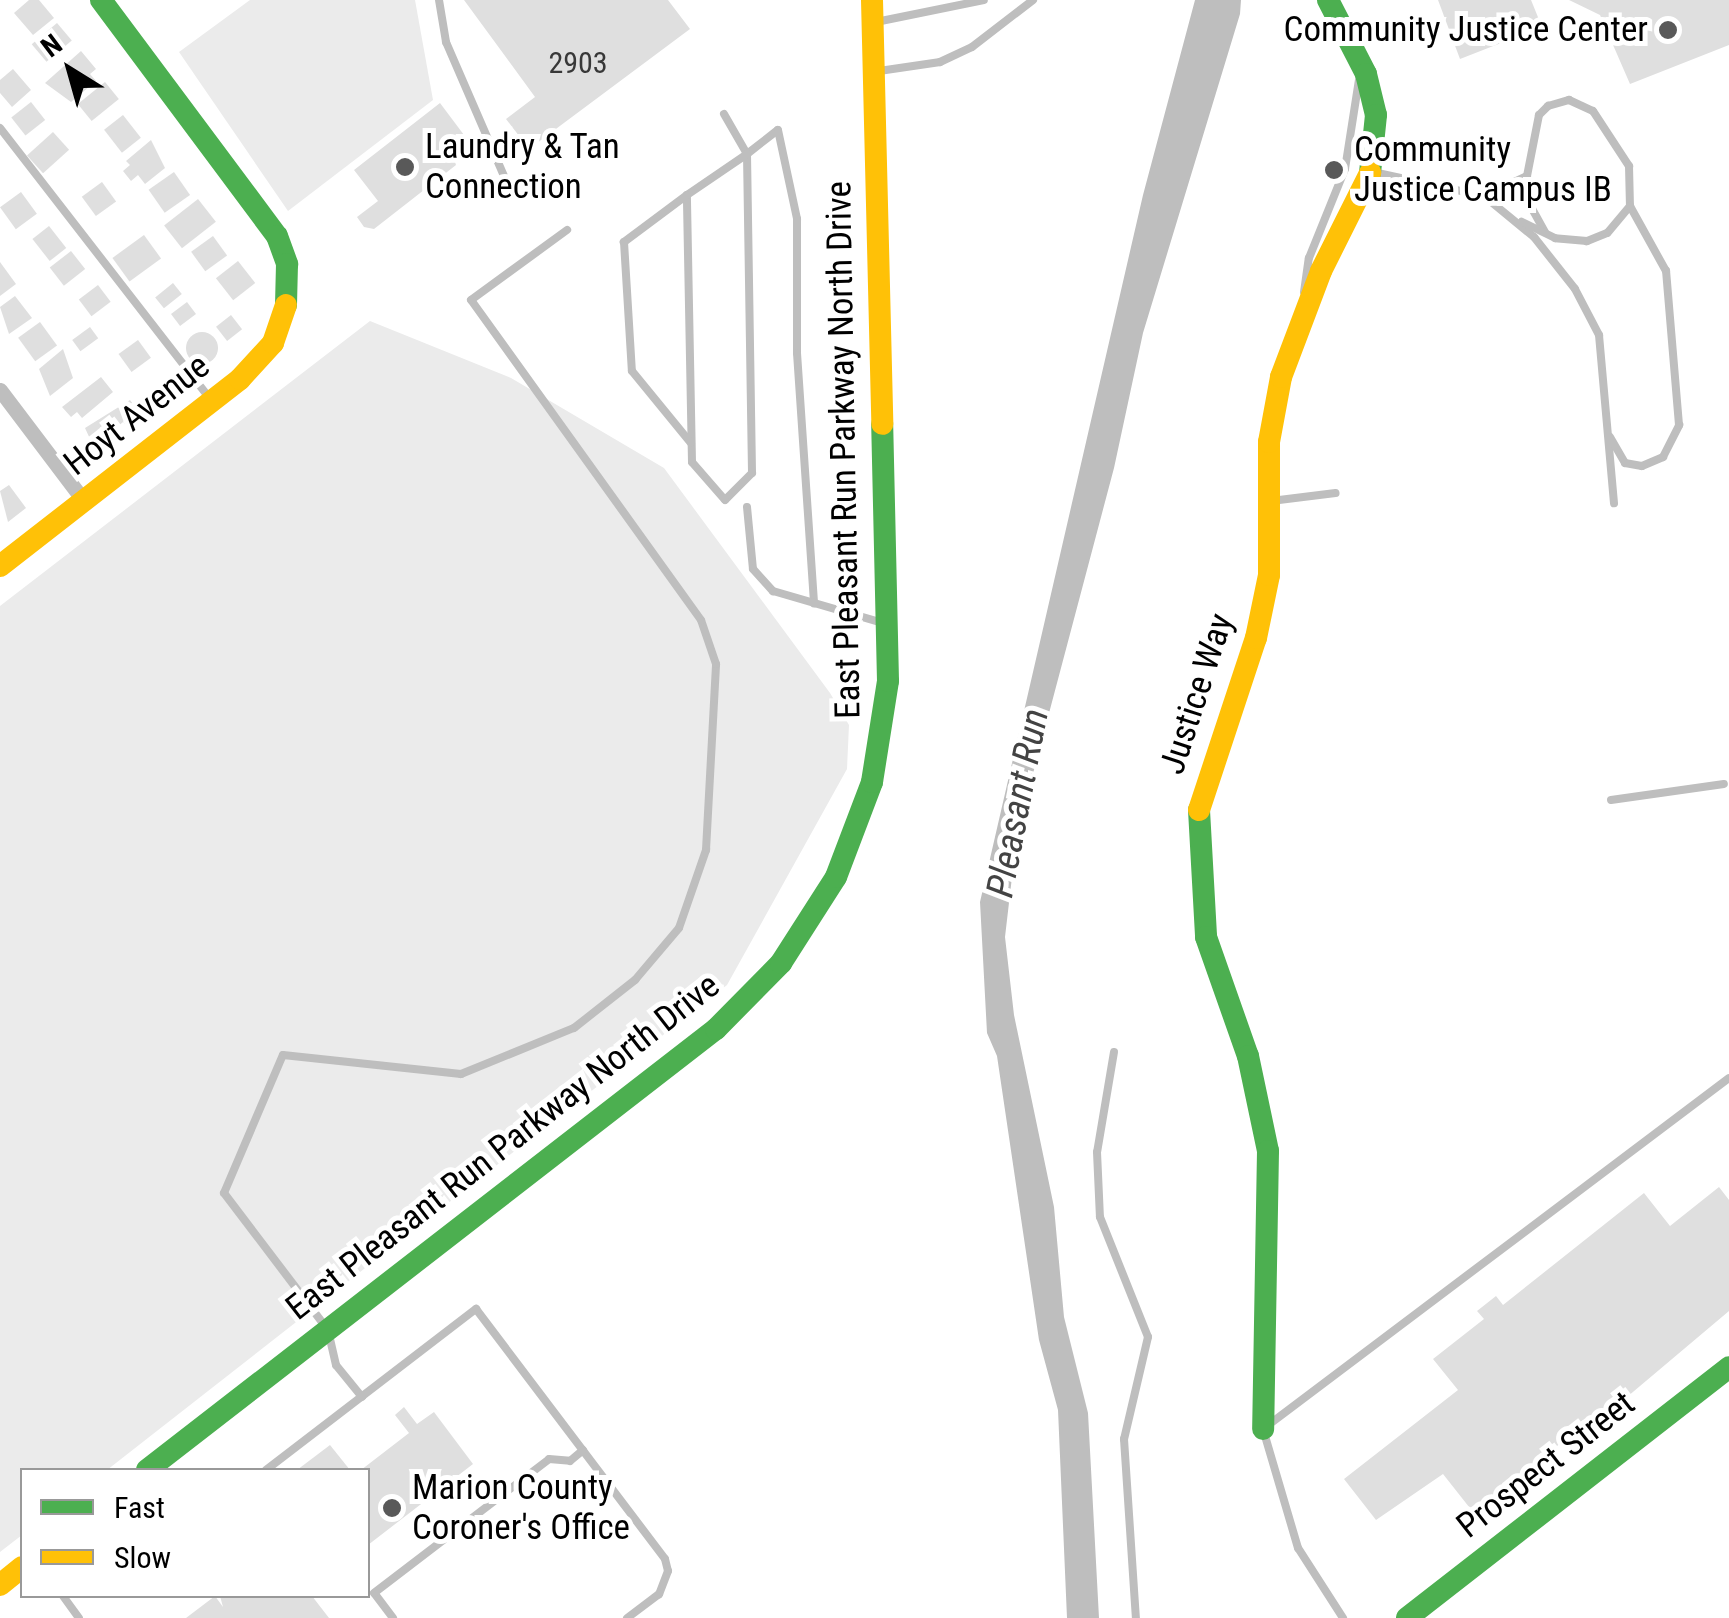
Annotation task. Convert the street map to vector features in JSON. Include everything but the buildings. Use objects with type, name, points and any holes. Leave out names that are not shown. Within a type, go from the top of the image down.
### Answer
[{"type":"street","name":"Hoyt Avenue","points":[[0,566],[212,402],[273,343],[288,297],[288,264],[277,236],[101,0]]},
{"type":"street","name":"Justice Way","points":[[1263,1429],[1268,1151],[1248,1056],[1206,937],[1196,843],[1200,796],[1256,638],[1269,575],[1268,501],[1281,377],[1306,310],[1371,172],[1376,115],[1361,65],[1328,0]]},
{"type":"street","name":"East Pleasant Run Parkway North Drive","points":[[151,1468],[716,1029],[781,963],[836,876],[864,808],[882,736],[888,624],[873,11]]},
{"type":"street","points":[[0,390],[84,501]]},
{"type":"street","name":"Prospect Street","points":[[1407,1618],[1729,1367]]},
{"type":"street","points":[[0,1585],[20,1570]]},
{"type":"lane","points":[[438,0],[446,42],[507,183]]},
{"type":"lane","points":[[873,11],[984,0]]},
{"type":"lane","points":[[874,72],[940,62],[972,47],[1032,0]]},
{"type":"lane","points":[[1306,310],[1303,278],[1345,169],[1361,65]]},
{"type":"lane","points":[[1544,232],[1530,205],[1527,176],[1538,115],[1558,101],[1580,103],[1604,122],[1622,152],[1632,179],[1630,206],[1666,271],[1678,427],[1664,457],[1633,467],[1618,456],[1606,428]]},
{"type":"lane","points":[[688,195],[692,462],[725,500],[752,473],[747,154],[724,114]]},
{"type":"lane","points":[[0,128],[212,402]]},
{"type":"lane","points":[[692,444],[632,371],[624,242],[778,130],[796,219],[797,353],[814,603]]},
{"type":"lane","points":[[1371,172],[1484,196],[1516,219],[1574,241],[1598,238],[1630,206]]},
{"type":"lane","points":[[1484,196],[1527,176]]},
{"type":"lane","points":[[1516,219],[1589,311],[1598,335],[1614,503]]},
{"type":"lane","points":[[362,1397],[336,1365],[328,1330],[224,1193],[284,1055],[462,1074],[561,1034],[635,980],[679,928],[706,850],[716,664],[702,620],[471,300],[566,230]]},
{"type":"lane","points":[[1268,501],[1336,493]]},
{"type":"lane","points":[[747,506],[753,569],[772,592],[888,624]]},
{"type":"lane","points":[[1611,800],[1724,784]]},
{"type":"lane","points":[[1114,1052],[1098,1152],[1100,1217],[1148,1336],[1124,1439],[1136,1618]]},
{"type":"lane","points":[[1343,1618],[1298,1548],[1263,1429],[1729,1078]]},
{"type":"lane","points":[[269,1468],[476,1309],[665,1559],[668,1571],[658,1594],[626,1618]]},
{"type":"lane","points":[[393,1618],[374,1593],[549,1460],[570,1461],[583,1450]]},
{"type":"lane","points":[[64,1598],[79,1618]]},
{"type":"shaded area","points":[[250,0],[415,0],[433,100],[288,211],[179,52]]},
{"type":"shaded area","points":[[370,321],[511,378],[664,468],[830,693],[849,725],[847,769],[727,985],[110,1468],[20,1468],[20,1537],[0,1552],[0,606]]},
{"type":"water","name":"Pleasant Run","points":[[1195,0],[1241,0],[1240,14],[1143,333],[1114,468],[1017,834],[1005,937],[1014,1015],[1054,1207],[1064,1317],[1088,1413],[1099,1618],[1067,1618],[1058,1410],[1039,1340],[997,1056],[987,1033],[980,902],[1143,195]]},
{"type":"traffic: fast","points":[[101,0],[277,236],[287,264],[286,305]]},
{"type":"traffic: fast","points":[[1328,0],[1366,74],[1376,115],[1370,173]]},
{"type":"traffic: fast","points":[[150,1468],[716,1029],[781,963],[836,877],[872,782],[888,681],[882,424]]},
{"type":"traffic: fast","points":[[1199,810],[1206,937],[1248,1056],[1268,1151],[1263,1429]]},
{"type":"traffic: fast","points":[[1407,1618],[1729,1367]]},
{"type":"traffic: slow","points":[[872,0],[882,424]]},
{"type":"traffic: slow","points":[[1199,810],[1256,638],[1269,575],[1269,442],[1281,377],[1321,271],[1370,173]]},
{"type":"traffic: slow","points":[[0,566],[240,379],[273,343],[286,305]]},
{"type":"traffic: slow","points":[[0,1585],[20,1569]]},
{"type":"place","name":"Community Justice Center","points":[[1668,30]]},
{"type":"place","name":"Laundry & Tan Connection","points":[[405,167]]},
{"type":"place","name":"Community Justice Campus IB","points":[[1334,170]]},
{"type":"place","name":"Marion County Coroner's Office","points":[[392,1508]]}]
